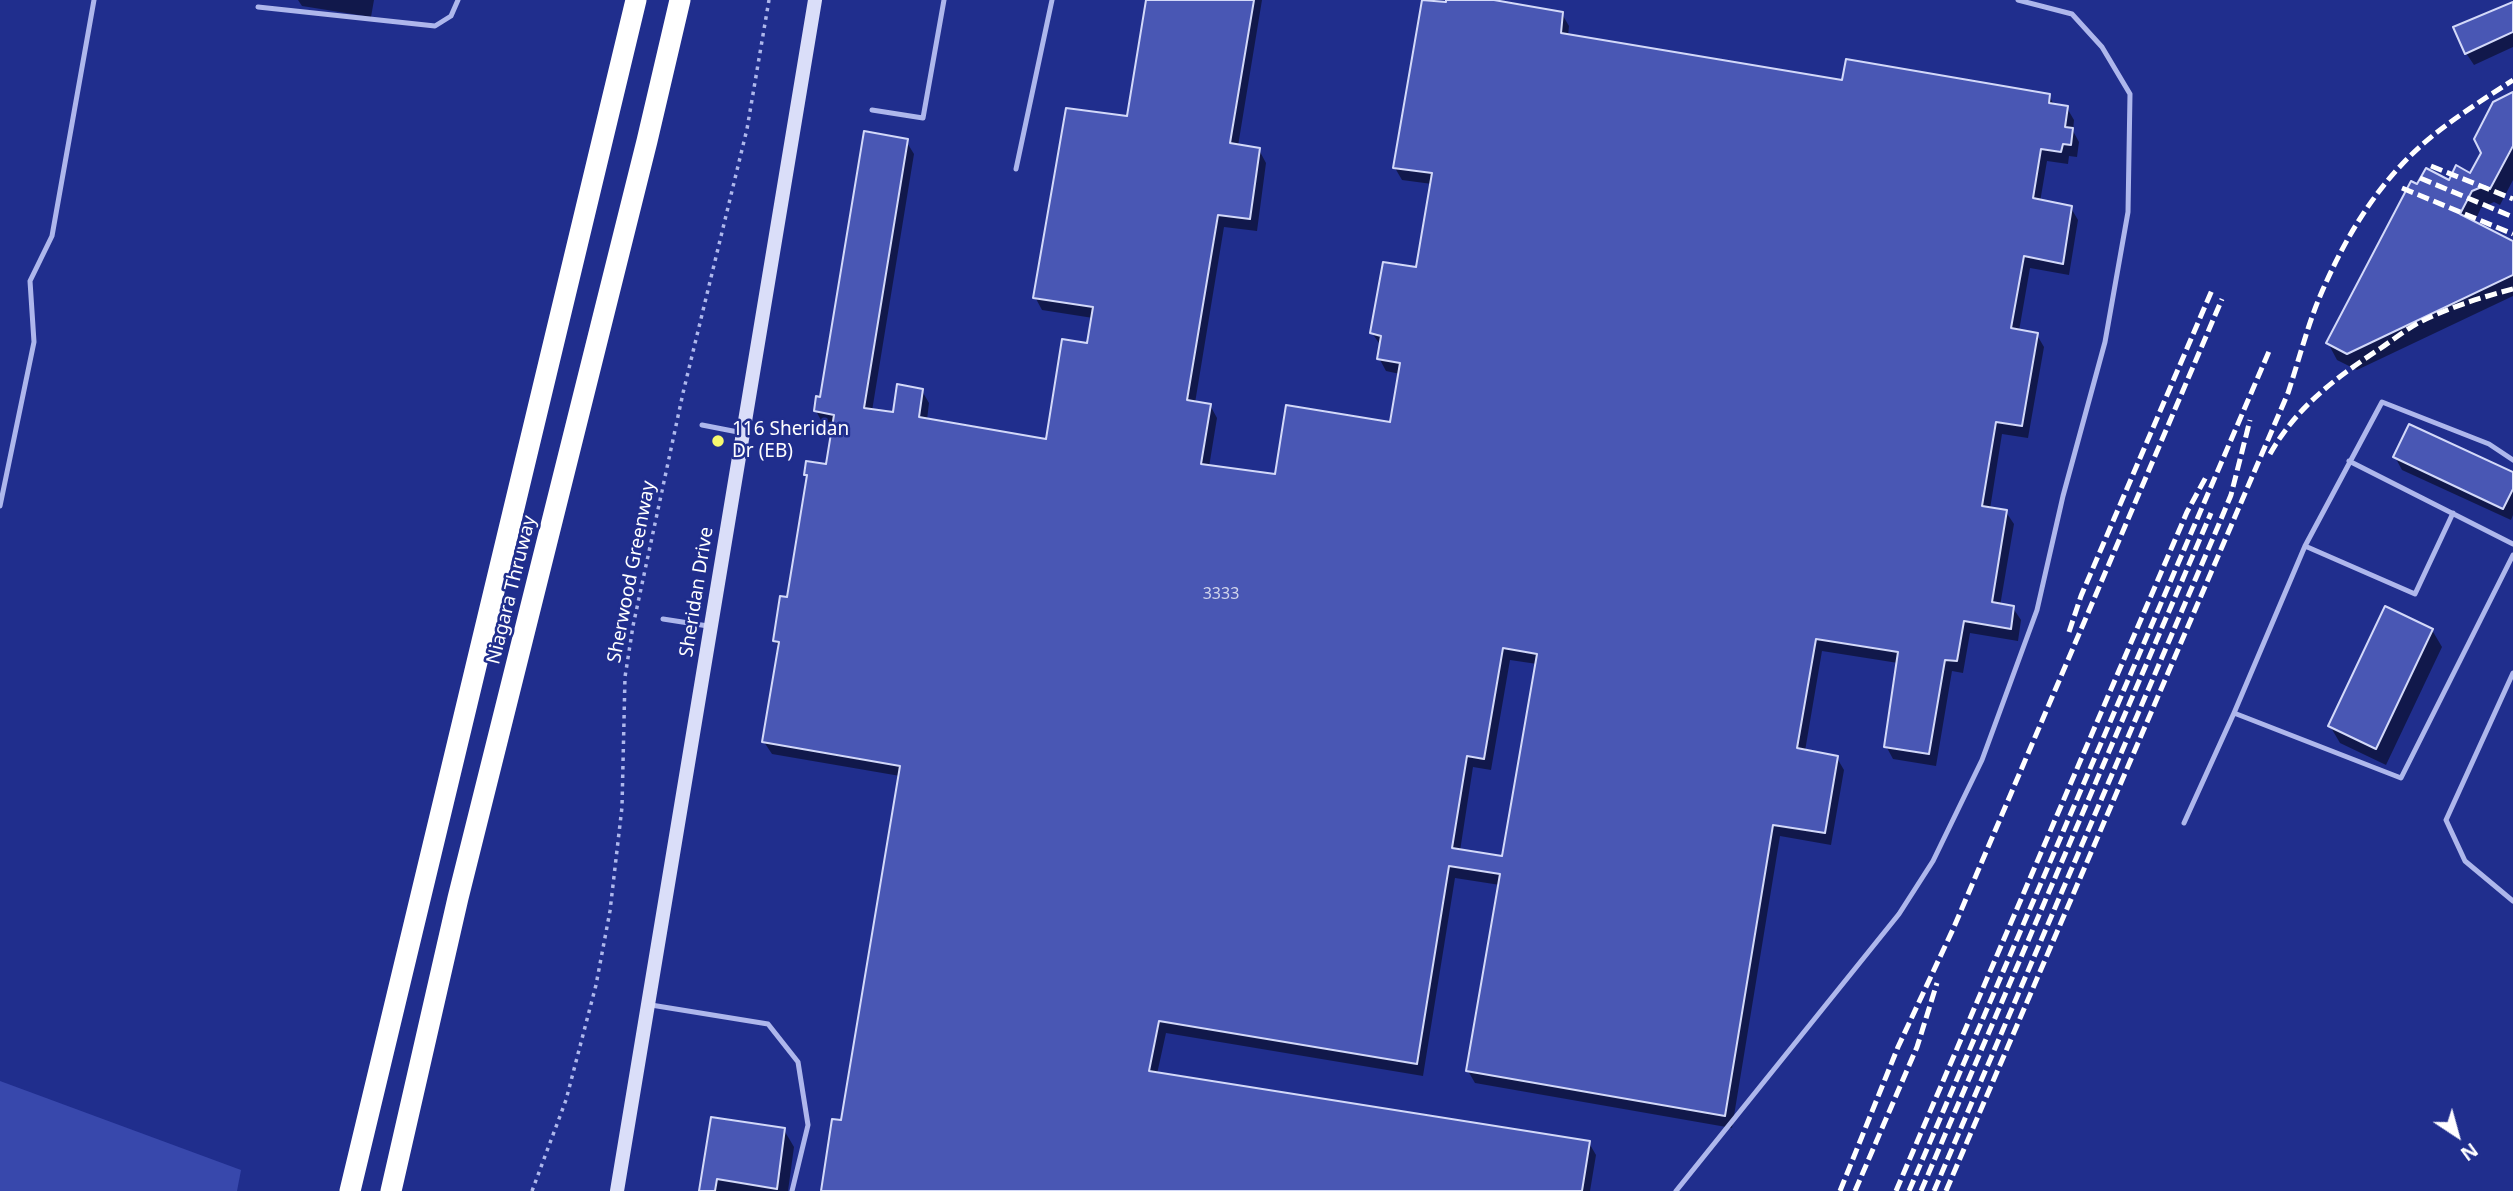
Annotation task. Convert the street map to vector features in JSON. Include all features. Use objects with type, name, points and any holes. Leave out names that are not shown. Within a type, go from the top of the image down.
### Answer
[{"type":"highway","name":"Niagara Thruway","points":[[350,1191],[636,0]]},
{"type":"highway","name":"Niagara Thruway","points":[[391,1191],[458,898],[641,168],[680,0]]},
{"type":"main road","name":"Sheridan Drive","points":[[617,1191],[815,0]]},
{"type":"lane","points":[[0,506],[34,342],[30,281],[52,236],[94,0]]},
{"type":"lane","points":[[258,7],[435,26],[451,16],[458,0]]},
{"type":"lane","points":[[872,110],[923,118],[944,0]]},
{"type":"lane","points":[[1016,169],[1052,0]]},
{"type":"lane","points":[[1676,1191],[1899,914],[1926,871],[1982,760],[2037,610],[2063,496],[2107,329],[2128,212],[2130,94],[2102,47],[2072,15],[2018,0]]},
{"type":"lane","points":[[2185,822],[2305,545],[2382,402],[2489,444],[2513,460]]},
{"type":"lane","points":[[702,425],[743,433]]},
{"type":"lane","points":[[2349,461],[2513,544]]},
{"type":"lane","points":[[2305,545],[2415,594],[2453,513]]},
{"type":"lane","points":[[2234,713],[2401,778],[2513,555]]},
{"type":"lane","points":[[663,619],[711,626]]},
{"type":"lane","points":[[2513,673],[2446,820],[2465,861],[2513,901]]},
{"type":"lane","points":[[648,1004],[768,1024],[798,1062],[808,1125],[792,1191]]},
{"type":"path","name":"Sherwood Greenway","points":[[532,1191],[566,1100],[596,985],[610,911],[622,807],[625,677],[633,626],[683,393],[747,129],[769,0]]},
{"type":"shaded area","points":[[0,1081],[241,1170],[237,1191],[0,1191]]},
{"type":"building","points":[[1146,0],[1254,0],[1230,143],[1260,148],[1250,219],[1218,215],[1187,400],[1211,404],[1201,464],[1275,474],[1286,405],[1390,422],[1400,363],[1377,359],[1381,336],[1370,333],[1383,262],[1416,267],[1432,173],[1393,168],[1422,0],[1494,0],[1563,12],[1561,33],[1842,80],[1846,59],[2050,94],[2049,103],[2068,106],[2065,127],[2073,128],[2071,145],[2063,144],[2061,152],[2041,149],[2033,198],[2072,206],[2063,264],[2024,256],[2011,328],[2038,333],[2022,426],[1996,422],[1982,506],[2007,510],[1992,602],[2014,606],[2011,629],[1964,621],[1957,661],[1945,660],[1929,754],[1884,747],[1898,652],[1816,639],[1797,748],[1838,756],[1825,833],[1773,825],[1725,1116],[1466,1071],[1500,874],[1449,866],[1417,1064],[1159,1021],[1149,1071],[1590,1141],[1582,1191],[821,1191],[832,1119],[841,1120],[900,766],[762,742],[779,642],[773,641],[780,596],[787,597],[807,475],[804,475],[806,461],[826,464],[834,415],[814,411],[816,396],[820,397],[864,131],[908,139],[864,408],[893,412],[897,384],[923,389],[919,417],[1046,439],[1062,339],[1087,343],[1093,307],[1033,298],[1066,108],[1127,116]],"holes":[[[1503,648],[1537,654],[1502,856],[1452,848],[1467,756],[1484,759]]]},
{"type":"building","points":[[2513,2],[2513,32],[2465,54],[2453,27]]},
{"type":"building","points":[[2513,92],[2513,146],[2490,189],[2484,186],[2472,191],[2460,214],[2513,241],[2513,275],[2347,354],[2326,343],[2411,181],[2417,184],[2426,168],[2449,180],[2456,165],[2470,173],[2481,153],[2474,139],[2493,102]]},
{"type":"building","points":[[2409,424],[2513,472],[2513,489],[2503,509],[2393,457]]},
{"type":"building","points":[[2385,606],[2433,629],[2376,749],[2328,726]]},
{"type":"building","points":[[711,1117],[785,1128],[777,1189],[717,1179],[715,1191],[699,1191]]},
{"type":"railway","points":[[1946,1191],[2288,393],[2314,312],[2336,262],[2356,224],[2381,189],[2409,157],[2446,126],[2513,80]]},
{"type":"railway","points":[[2431,166],[2513,199]]},
{"type":"railway","points":[[2420,178],[2513,217]]},
{"type":"railway","points":[[2402,188],[2513,234]]},
{"type":"railway","points":[[2270,454],[2293,421],[2319,394],[2401,334],[2444,311],[2513,289]]},
{"type":"railway","points":[[2069,632],[2081,596],[2212,290]]},
{"type":"railway","points":[[1840,1191],[1898,1047],[1954,927],[2222,299]]},
{"type":"railway","points":[[1909,1191],[2270,349]]},
{"type":"railway","points":[[1934,1191],[2231,495],[2250,420]]},
{"type":"railway","points":[[1896,1191],[2187,512],[2206,477]]},
{"type":"railway","points":[[1921,1191],[2211,513]]},
{"type":"railway","points":[[1855,1191],[1917,1047],[1937,983]]},
{"type":"place","name":"116 Sheridan Dr (EB)","points":[[718,441]]}]
